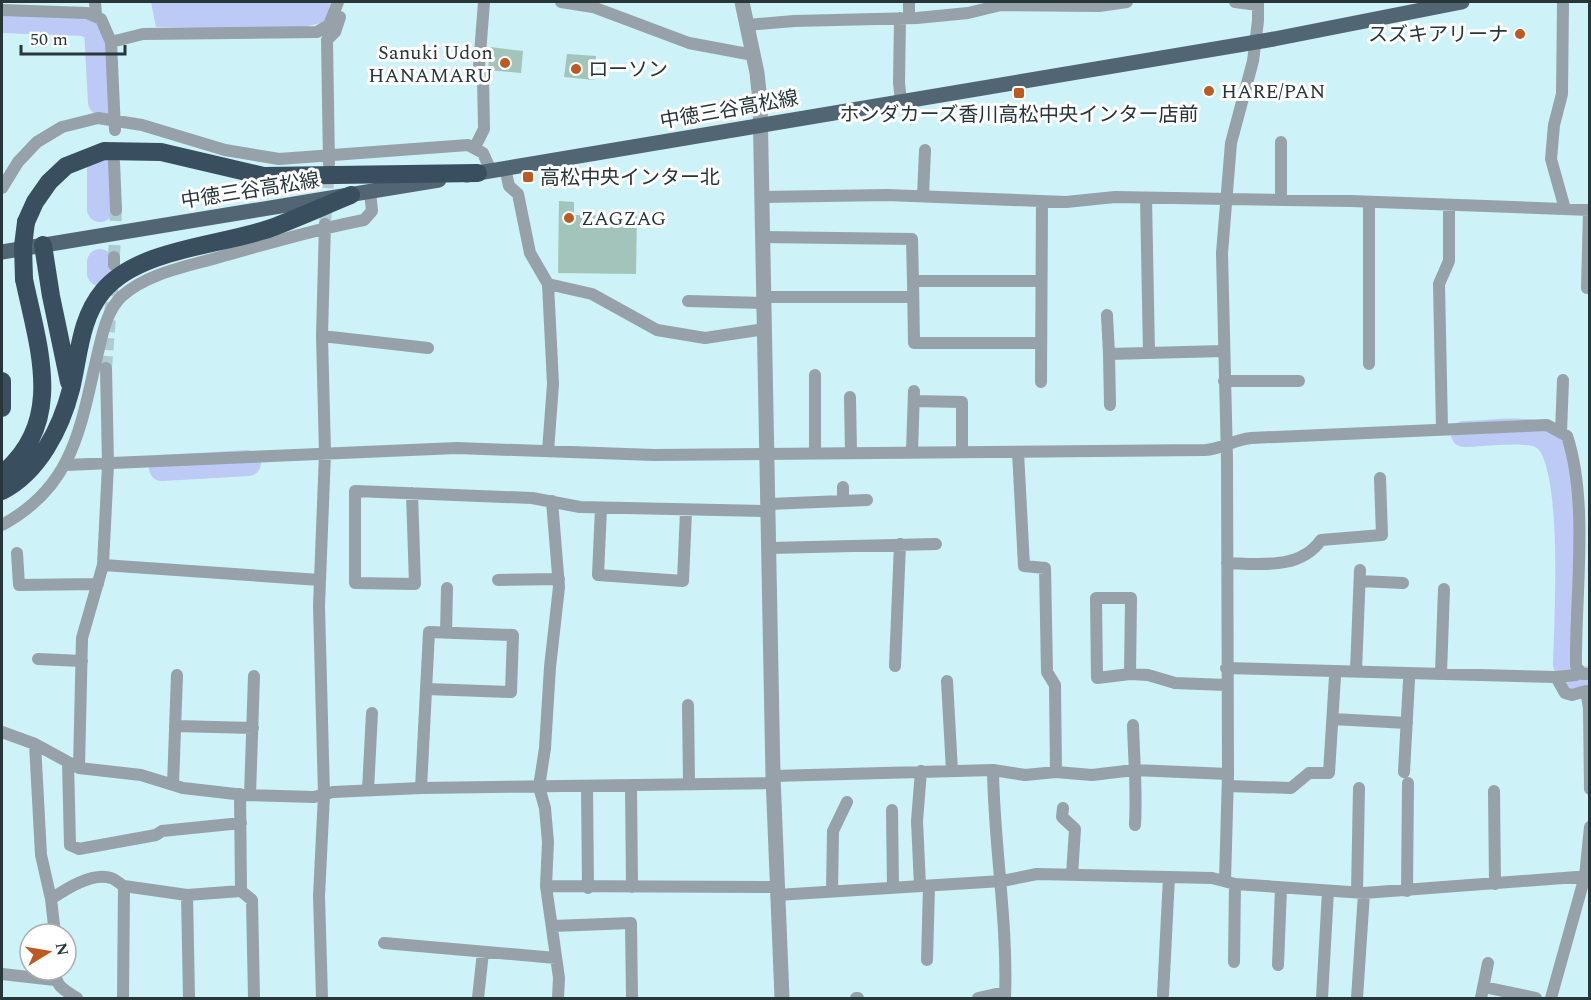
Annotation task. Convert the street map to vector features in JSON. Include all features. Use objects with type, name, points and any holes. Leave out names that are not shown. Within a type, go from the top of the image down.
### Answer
[{"type":"highway","points":[[2,474],[29,445],[39,421],[43,395],[41,367],[24,279],[23,246],[26,222],[34,202],[49,182],[66,166],[104,150],[161,152],[264,176],[491,171]]},
{"type":"highway","points":[[2,491],[13,485],[39,459],[55,432],[71,389],[90,310],[104,290],[123,273],[148,261],[270,228],[351,195]]},
{"type":"highway","points":[[43,245],[51,296],[71,389]]},
{"type":"highway","points":[[2,381],[2,408]]},
{"type":"main road","name":"中徳三谷高松線","points":[[2,252],[1256,42],[1462,2]]},
{"type":"street","points":[[95,2],[96,15],[106,28],[111,42],[115,124]]},
{"type":"street","points":[[111,42],[143,33],[317,32],[329,25],[338,2]]},
{"type":"street","points":[[330,160],[327,40],[334,32],[344,2]]},
{"type":"street","points":[[474,147],[484,129],[483,75],[479,67],[484,2]]},
{"type":"street","points":[[561,2],[593,7],[689,43],[753,55]]},
{"type":"street","points":[[742,2],[753,55],[761,124],[774,780],[782,999]]},
{"type":"street","points":[[901,101],[898,83],[904,18],[909,2]]},
{"type":"street","points":[[747,25],[968,13],[1001,3],[1099,6],[1127,2]]},
{"type":"street","points":[[1234,962],[1226,685],[1227,450],[1223,351],[1225,199],[1231,143],[1253,61],[1258,3],[1235,2]]},
{"type":"street","points":[[1563,2],[1562,94],[1554,125],[1551,159],[1565,209]]},
{"type":"street","points":[[2,10],[48,6],[96,15]]},
{"type":"street","points":[[2,188],[18,162],[38,142],[62,127],[98,118],[225,150],[279,159],[330,160],[455,145],[474,147],[483,153],[491,171],[518,194],[530,253],[548,284],[553,384],[548,451]]},
{"type":"street","points":[[1281,142],[1281,200]]},
{"type":"street","points":[[923,196],[925,150]]},
{"type":"street","points":[[114,162],[116,210]]},
{"type":"street","points":[[2,525],[54,481],[66,465],[84,414],[104,325],[121,297],[135,287],[163,274],[324,226],[364,220],[372,211],[370,192]]},
{"type":"street","points":[[762,197],[923,196],[1042,201],[1146,198],[1225,199],[1589,210],[1587,288]]},
{"type":"street","points":[[1146,198],[1149,353]]},
{"type":"street","points":[[1041,382],[1042,201]]},
{"type":"street","points":[[1369,202],[1369,364]]},
{"type":"street","points":[[1442,429],[1439,284],[1449,261],[1449,205]]},
{"type":"street","points":[[322,999],[319,896],[324,795],[320,717],[320,580],[325,453],[322,336],[324,226]]},
{"type":"street","points":[[762,237],[912,239],[914,344],[1041,343]]},
{"type":"street","points":[[913,281],[1041,281]]},
{"type":"street","points":[[548,284],[592,294],[657,330],[705,338],[765,329]]},
{"type":"street","points":[[688,301],[914,297]]},
{"type":"street","points":[[1107,315],[1110,405]]},
{"type":"street","points":[[322,336],[428,348]]},
{"type":"street","points":[[1109,354],[1223,351]]},
{"type":"street","points":[[106,368],[108,465],[103,565],[82,638],[70,845],[78,849],[156,835],[162,831],[241,822]]},
{"type":"street","points":[[814,375],[815,452]]},
{"type":"street","points":[[1561,432],[1563,380]]},
{"type":"street","points":[[1224,381],[1299,381]]},
{"type":"street","points":[[912,452],[914,396],[962,402],[962,452]]},
{"type":"street","points":[[850,397],[851,452]]},
{"type":"street","points":[[1226,668],[1556,677],[1584,672],[1575,655],[1583,504],[1571,447],[1567,436],[1561,432],[1546,425],[1533,424],[1251,438],[1233,440],[1227,450]]},
{"type":"street","points":[[66,465],[108,465],[457,448],[768,457],[815,452],[1227,450]]},
{"type":"street","points":[[1018,452],[1024,566],[1045,568],[1047,672],[1055,685],[1056,772]]},
{"type":"street","points":[[1227,563],[1278,565],[1313,552],[1321,540],[1382,535],[1380,478]]},
{"type":"street","points":[[843,487],[843,501]]},
{"type":"street","points":[[412,493],[415,584],[355,583],[355,491],[412,493],[552,501],[601,508],[686,511],[867,500]]},
{"type":"street","points":[[552,501],[559,579],[545,748],[539,787],[545,808],[548,842],[546,886],[553,926],[558,999]]},
{"type":"street","points":[[601,508],[597,575],[683,581],[686,511]]},
{"type":"street","points":[[895,666],[900,544]]},
{"type":"street","points":[[770,548],[936,544]]},
{"type":"street","points":[[17,554],[19,585],[98,584]]},
{"type":"street","points":[[103,565],[320,580]]},
{"type":"street","points":[[1356,670],[1360,575],[1403,583]]},
{"type":"street","points":[[498,580],[559,579]]},
{"type":"street","points":[[446,633],[447,588]]},
{"type":"street","points":[[1441,673],[1444,589]]},
{"type":"street","points":[[1130,674],[1131,598],[1096,598],[1097,678],[1130,674],[1148,675],[1175,684],[1226,685]]},
{"type":"street","points":[[421,788],[426,689],[429,632],[513,635],[512,692],[426,689]]},
{"type":"street","points":[[38,659],[82,660]]},
{"type":"street","points":[[173,785],[177,675]]},
{"type":"street","points":[[241,891],[241,822],[253,728],[254,676]]},
{"type":"street","points":[[2,732],[35,744],[74,765],[141,775],[173,785],[245,795],[324,795],[368,790],[421,788],[689,784],[921,771],[993,770],[1025,775],[1056,772],[1092,774],[1134,770],[1291,788],[1309,773],[1329,773],[1335,676]]},
{"type":"street","points":[[1556,677],[1565,693],[1572,695],[1586,691],[1589,708],[1590,789]]},
{"type":"street","points":[[1407,891],[1406,777],[1409,680]]},
{"type":"street","points":[[947,681],[952,771]]},
{"type":"street","points":[[688,705],[689,784]]},
{"type":"street","points":[[368,790],[372,713]]},
{"type":"street","points":[[1332,719],[1407,723]]},
{"type":"street","points":[[1133,725],[1134,770],[1137,780],[1135,825]]},
{"type":"street","points":[[175,726],[253,728]]},
{"type":"street","points":[[35,744],[41,855],[54,922]]},
{"type":"street","points":[[978,999],[1005,995],[1002,882],[993,819],[993,770]]},
{"type":"street","points":[[921,771],[917,821],[924,886],[927,960]]},
{"type":"street","points":[[631,785],[632,887]]},
{"type":"street","points":[[587,786],[588,888]]},
{"type":"street","points":[[1357,999],[1360,892],[1359,788]]},
{"type":"street","points":[[1494,791],[1495,884]]},
{"type":"street","points":[[832,891],[832,831],[847,802]]},
{"type":"street","points":[[1063,808],[1062,817],[1075,829],[1072,875]]},
{"type":"street","points":[[892,810],[893,888]]},
{"type":"street","points":[[1551,999],[1587,876],[1590,827]]},
{"type":"street","points":[[546,886],[832,891],[1002,882],[1037,874],[1212,878],[1230,883],[1281,888],[1360,892],[1407,891],[1587,876]]},
{"type":"street","points":[[1163,995],[1169,877]]},
{"type":"street","points":[[51,899],[67,889],[98,878],[111,878],[124,886],[187,895],[241,891],[252,900],[254,999]]},
{"type":"street","points":[[123,999],[124,886]]},
{"type":"street","points":[[1278,965],[1281,888]]},
{"type":"street","points":[[1322,999],[1328,891]]},
{"type":"street","points":[[187,895],[189,999]]},
{"type":"street","points":[[553,926],[631,923],[632,999]]},
{"type":"street","points":[[384,943],[556,958]]},
{"type":"street","points":[[478,999],[483,952]]},
{"type":"street","points":[[1488,963],[1482,993],[1536,999]]},
{"type":"street","points":[[2,974],[18,974]]},
{"type":"street","points":[[57,982],[59,987],[77,999]]},
{"type":"water","points":[[151,2],[331,2],[324,22],[298,29],[156,27]]},
{"type":"building","points":[[490,47],[523,51],[521,73],[488,70]]},
{"type":"building","points":[[567,54],[596,56],[594,80],[564,77]]},
{"type":"building","points":[[559,201],[574,202],[574,215],[637,216],[636,274],[558,273]]},
{"type":"waterway","points":[[2,20],[85,23],[97,29],[101,102]]},
{"type":"waterway","points":[[100,170],[100,209]]},
{"type":"waterway","points":[[100,262],[100,273]]},
{"type":"waterway","points":[[1464,434],[1515,431],[1534,433],[1542,436],[1553,449],[1561,473],[1566,505],[1568,541],[1566,664],[1571,679],[1575,681],[1590,679]]},
{"type":"waterway","points":[[162,468],[248,463]]},
{"type":"tunnel","points":[[325,224],[329,168]]},
{"type":"tunnel","points":[[114,257],[116,210]]},
{"type":"tunnel","points":[[106,368],[113,279]]},
{"type":"place","name":"スズキアリーナ","points":[[1520,34]]},
{"type":"place","name":"Sanuki Udon HANAMARU","points":[[505,63]]},
{"type":"place","name":"ローソン","points":[[576,69]]},
{"type":"place","name":"HARE/PAN","points":[[1209,91]]},
{"type":"place","name":"ホンダカーズ香川高松中央インター店前","points":[[1019,93]]},
{"type":"place","name":"高松中央インター北","points":[[528,177]]},
{"type":"place","name":"ZAGZAG","points":[[569,218]]}]
